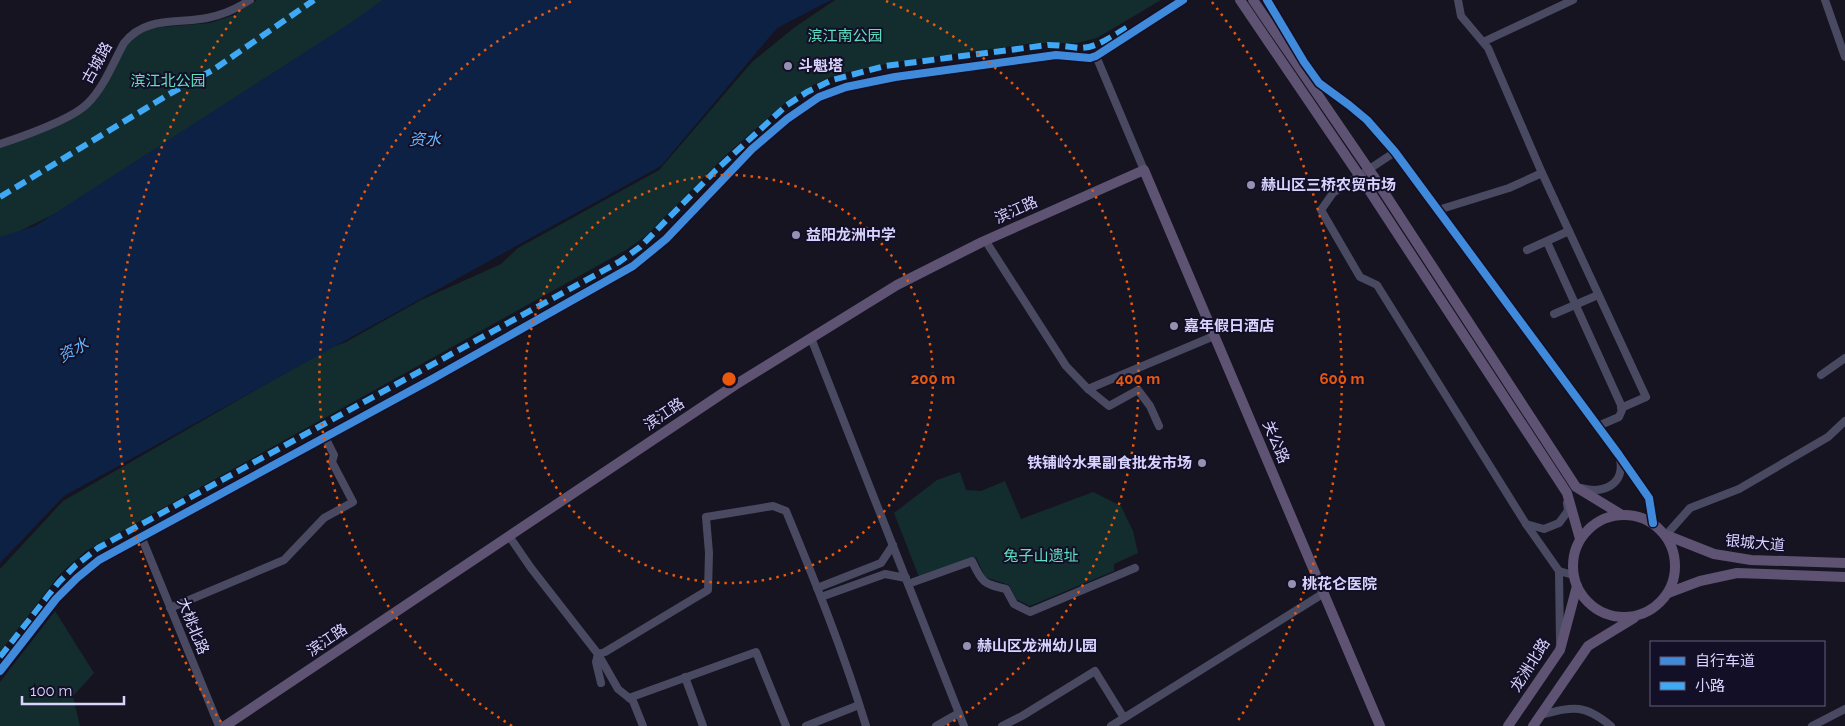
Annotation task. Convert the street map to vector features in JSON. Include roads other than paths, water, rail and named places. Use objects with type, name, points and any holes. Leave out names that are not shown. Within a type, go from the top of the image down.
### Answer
[{"type":"main road","points":[[1240,0],[1370,181],[1576,487],[1622,515]]},
{"type":"main road","points":[[1253,0],[1567,493],[1580,539]]},
{"type":"main road","name":"滨江路","points":[[225,726],[735,385],[897,285],[985,240],[1144,170]]},
{"type":"main road","name":"关公路","points":[[1144,170],[1380,726]]},
{"type":"main road","points":[[1533,726],[1588,646],[1638,616],[1650,611],[1668,593],[1674,579],[1676,564],[1673,549],[1666,535],[1653,523],[1638,517],[1622,515],[1606,518],[1592,526],[1580,539],[1575,550],[1572,562],[1576,586],[1584,599],[1595,609],[1608,615],[1623,618],[1638,616]]},
{"type":"main road","name":"银城大道","points":[[1666,535],[1714,554],[1751,560],[1845,562]]},
{"type":"main road","name":"银城大道","points":[[1668,593],[1700,581],[1738,572],[1845,577]]},
{"type":"main road","name":"龙洲北路","points":[[1508,726],[1560,650],[1576,586]]},
{"type":"street","name":"古城路","points":[[0,144],[71,115],[88,104],[124,43],[129,36],[140,28],[152,24],[207,18],[242,5],[250,0]]},
{"type":"street","points":[[0,671],[56,599],[98,560],[325,437],[633,266],[666,239],[752,149],[787,119],[819,97],[846,87],[895,77],[1056,54],[1090,58],[1183,0]]},
{"type":"street","points":[[1267,0],[1304,62],[1319,83],[1368,120],[1395,152],[1598,426],[1649,498],[1653,523]]},
{"type":"street","points":[[1458,0],[1461,16],[1488,48],[1542,173],[1646,398],[1621,408]]},
{"type":"street","points":[[1483,42],[1574,0]]},
{"type":"street","points":[[1825,0],[1845,57]]},
{"type":"street","points":[[1096,56],[1144,170]]},
{"type":"street","points":[[1395,152],[1333,193],[1321,210],[1360,277],[1378,285],[1526,524],[1559,571],[1560,650]]},
{"type":"street","points":[[1438,210],[1509,188],[1542,173]]},
{"type":"street","points":[[1527,250],[1569,231]]},
{"type":"street","points":[[985,240],[1066,366],[1088,389],[1109,406],[1138,390],[1150,406],[1159,426]]},
{"type":"street","points":[[1548,242],[1621,408],[1619,416],[1598,426]]},
{"type":"street","points":[[1554,314],[1598,295]]},
{"type":"street","points":[[1088,389],[1214,336]]},
{"type":"street","points":[[811,338],[964,726]]},
{"type":"street","points":[[1821,375],[1845,358]]},
{"type":"street","points":[[1666,535],[1690,508],[1738,489],[1828,437],[1845,422]]},
{"type":"street","points":[[170,608],[284,560],[324,518],[353,502],[332,462],[334,455],[325,437]]},
{"type":"street","points":[[1576,487],[1591,490],[1605,489],[1617,480],[1622,468],[1619,455]]},
{"type":"street","points":[[1526,524],[1544,529],[1559,523],[1568,511],[1567,493]]},
{"type":"street","points":[[598,654],[605,652],[708,590],[709,553],[706,518],[773,506],[786,511],[821,597],[866,726]]},
{"type":"street","name":"大桃北路","points":[[141,536],[219,726]]},
{"type":"street","points":[[508,536],[530,568],[598,654],[618,689],[633,701],[643,726]]},
{"type":"street","points":[[817,588],[881,563],[893,545]]},
{"type":"street","points":[[821,597],[885,574],[907,581],[972,561],[979,576],[988,585],[1006,589],[1014,604],[1030,612],[1135,568]]},
{"type":"street","points":[[1559,571],[1573,575]]},
{"type":"street","points":[[1111,726],[1324,593]]},
{"type":"street","points":[[629,698],[756,652],[786,726]]},
{"type":"street","points":[[598,654],[596,662],[601,683]]},
{"type":"street","points":[[1002,726],[1022,716],[1095,671],[1124,718]]},
{"type":"street","points":[[685,678],[703,726]]},
{"type":"street","points":[[806,726],[860,705]]},
{"type":"street","points":[[1540,715],[1571,707],[1596,713],[1611,726]]},
{"type":"street","points":[[1812,726],[1845,709]]},
{"type":"street","points":[[936,726],[959,713]]},
{"type":"water","name":"资水","points":[[382,0],[831,0],[777,28],[661,166],[64,496],[0,563],[0,237],[35,226],[352,22]]},
{"type":"place","name":"斗魁塔","points":[[788,66]]},
{"type":"place","name":"赫山区三桥农贸市场","points":[[1251,185]]},
{"type":"place","name":"益阳龙洲中学","points":[[796,235]]},
{"type":"place","name":"嘉年假日酒店","points":[[1174,326]]},
{"type":"place","name":"铁铺岭水果副食批发市场","points":[[1202,463]]},
{"type":"place","name":"桃花仑医院","points":[[1292,584]]},
{"type":"place","name":"赫山区龙洲幼儿园","points":[[967,646]]},
{"type":"park label","name":"滨江南公园","points":[[845,36]]},
{"type":"park label","name":"滨江北公园","points":[[168,81]]},
{"type":"park label","name":"兔子山遗址","points":[[1041,556]]}]
